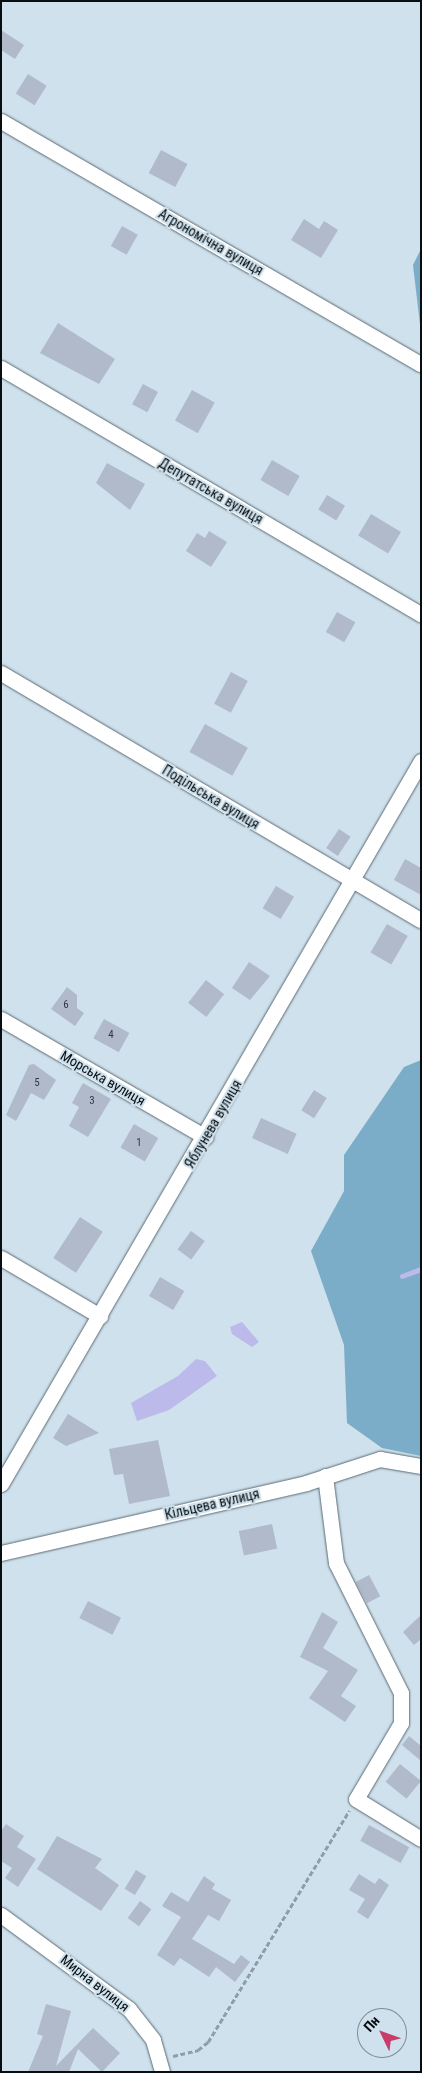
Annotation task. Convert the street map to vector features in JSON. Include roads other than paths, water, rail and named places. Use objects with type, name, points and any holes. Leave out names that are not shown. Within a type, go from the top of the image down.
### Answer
[{"type":"street","name":"Агрономічна вулиця","points":[[1,121],[421,364]]},
{"type":"street","name":"Депутатська вулиця","points":[[1,368],[421,614]]},
{"type":"street","name":"Подільська вулиця","points":[[1,673],[421,920]]},
{"type":"street","name":"Яблунева вулиця","points":[[1,1484],[354,882],[421,761]]},
{"type":"street","name":"Морська вулиця","points":[[1,1019],[205,1137]]},
{"type":"street","points":[[1,1258],[100,1316]]},
{"type":"street","name":"Кільцева вулиця","points":[[1,1553],[325,1476],[380,1459],[421,1466]]},
{"type":"street","points":[[325,1476],[336,1563],[401,1693],[401,1723],[356,1799],[421,1839]]},
{"type":"street","name":"Мирна вулиця","points":[[1,1915],[114,1995],[142,2025],[162,2064]]},
{"type":"waterway","points":[[402,1276],[421,1269]]}]
